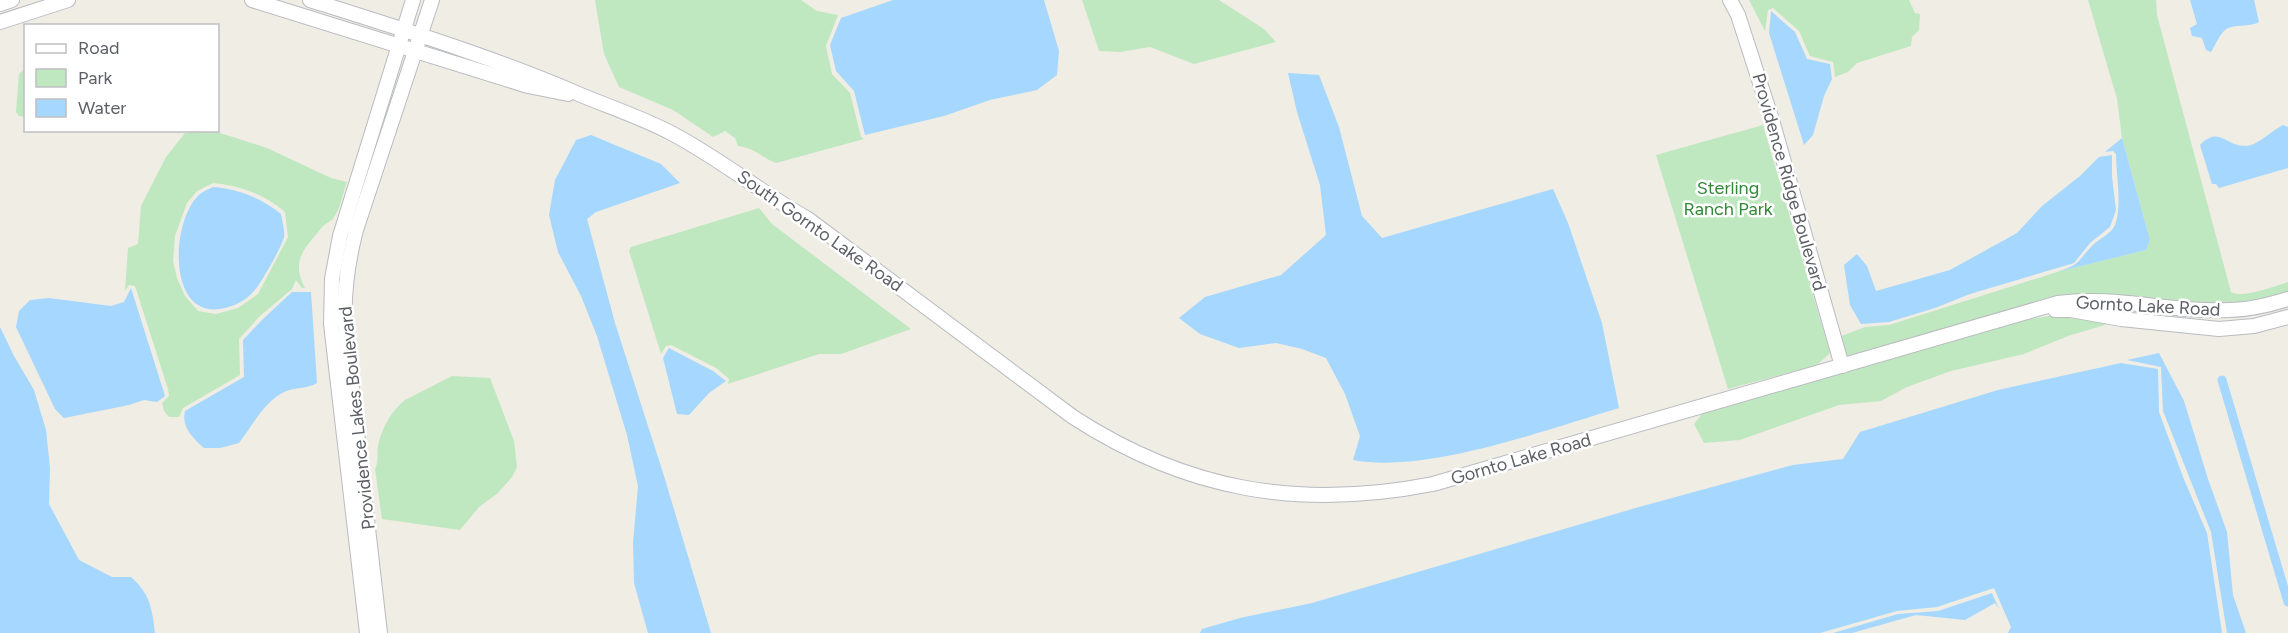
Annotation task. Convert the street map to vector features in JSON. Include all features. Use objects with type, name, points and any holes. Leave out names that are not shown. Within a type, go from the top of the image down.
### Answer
[{"type":"street","points":[[0,4],[12,0]]},
{"type":"street","points":[[0,22],[68,0]]},
{"type":"street","name":"South Gornto Lake Road","points":[[252,0],[528,86],[582,96]]},
{"type":"street","name":"South Gornto Lake Road","points":[[310,0],[421,35],[554,82],[582,96],[638,117],[709,155],[773,199],[808,219],[1042,393]]},
{"type":"street","name":"Providence Lakes Boulevard","points":[[367,633],[330,302],[334,260],[340,236],[413,0]]},
{"type":"street","name":"Providence Lakes Boulevard","points":[[380,633],[345,328],[344,298],[350,253],[356,230],[432,0]]},
{"type":"street","name":"Providence Ridge Boulevard","points":[[1730,0],[1738,15],[1772,120],[1842,366]]},
{"type":"street","name":"Gornto Lake Road","points":[[1042,393],[1104,437],[1173,468],[1242,488],[1270,493],[1323,495],[1381,493],[1433,484],[2009,318],[2035,308],[2069,301],[2107,301],[2230,310],[2258,307],[2288,299]]},
{"type":"street","name":"Gornto Lake Road","points":[[2009,318],[2053,310],[2071,310],[2121,319],[2219,328],[2254,326],[2288,316]]},
{"type":"green space","points":[[595,0],[801,0],[817,11],[838,15],[826,46],[832,74],[850,93],[861,137],[864,139],[776,163],[738,146],[735,138],[725,131],[713,137],[673,110],[619,87],[604,54]]},
{"type":"green space","points":[[1082,0],[1219,0],[1264,29],[1276,42],[1194,64],[1150,47],[1120,52],[1099,51]]},
{"type":"green space","points":[[1749,0],[1909,0],[1915,13],[1920,14],[1919,30],[1912,37],[1911,46],[1857,63],[1848,72],[1835,77],[1833,62],[1810,56],[1799,31],[1773,8],[1768,10],[1765,31]]},
{"type":"green space","points":[[2088,0],[2156,0],[2157,15],[2231,292],[2250,293],[2288,282],[2288,294],[2230,306],[2101,296],[1846,361],[1839,337],[1865,327],[1889,325],[2057,272],[2146,250],[2150,240],[2122,138],[2117,99]]},
{"type":"green space","points":[[24,70],[24,117],[19,116],[16,112],[19,74]]},
{"type":"green space","name":"Sterling Ranch Park","points":[[1763,125],[1830,353],[1817,365],[1728,389],[1656,155]]},
{"type":"green space","points":[[217,132],[267,148],[331,178],[347,182],[340,205],[332,220],[323,226],[305,248],[299,262],[305,288],[302,288],[296,280],[292,289],[260,316],[239,339],[240,375],[183,408],[179,417],[169,417],[164,411],[162,403],[169,396],[168,389],[135,286],[129,285],[125,291],[128,248],[138,244],[141,206],[166,157],[185,133]],"holes":[[[213,183],[243,189],[260,196],[285,212],[288,237],[258,294],[238,308],[216,314],[198,311],[185,296],[173,261],[175,236],[187,203],[197,191]]]},
{"type":"green space","points":[[759,208],[772,224],[911,329],[841,354],[819,354],[728,384],[729,379],[716,368],[671,345],[666,346],[661,354],[629,251],[631,247]]},
{"type":"green space","points":[[2062,314],[2115,322],[2068,336],[2024,354],[1951,371],[1907,387],[1881,401],[1839,405],[1740,440],[1704,443],[1694,424],[1705,410],[2010,322]]},
{"type":"green space","points":[[452,376],[490,378],[514,441],[517,467],[512,477],[498,493],[479,507],[460,530],[382,519],[375,469],[382,432],[395,409],[405,400]]},
{"type":"water","points":[[893,0],[1044,0],[1059,51],[1057,75],[1037,90],[990,100],[944,116],[865,135],[854,91],[836,71],[830,45],[841,18]]},
{"type":"water","points":[[2190,0],[2254,0],[2259,22],[2225,30],[2211,52],[2206,50],[2202,38],[2192,36],[2190,28],[2197,24]]},
{"type":"water","points":[[1771,11],[1795,32],[1807,59],[1830,64],[1832,79],[1824,96],[1813,135],[1804,145],[1769,33]]},
{"type":"water","points":[[1288,73],[1319,75],[1339,127],[1362,216],[1382,238],[1553,189],[1568,223],[1602,323],[1619,408],[1522,438],[1450,456],[1383,463],[1353,460],[1360,436],[1345,394],[1326,358],[1276,343],[1239,348],[1200,334],[1179,318],[1205,297],[1281,275],[1326,235],[1320,185],[1297,112]]},
{"type":"water","points":[[2283,125],[2288,127],[2288,168],[2219,188],[2216,184],[2212,184],[2200,145],[2207,139],[2219,137],[2243,146],[2251,145]]},
{"type":"water","points":[[591,135],[661,164],[680,183],[596,212],[587,219],[615,323],[711,633],[648,633],[634,583],[633,543],[638,486],[627,435],[597,336],[581,296],[558,252],[549,215],[555,180],[576,140]]},
{"type":"water","points":[[2122,138],[2150,240],[2146,250],[2057,272],[2078,262],[2114,227],[2119,202],[2116,154],[2113,151],[2105,152]]},
{"type":"water","points":[[2112,155],[2116,210],[2110,227],[2090,243],[2074,263],[1970,294],[1889,322],[1861,324],[1850,305],[1844,265],[1857,254],[1867,266],[1876,291],[1950,270],[2017,233],[2042,206],[2080,176],[2099,157]]},
{"type":"water","points":[[213,187],[241,192],[258,199],[281,214],[284,228],[282,242],[260,284],[243,301],[225,308],[206,308],[193,301],[184,287],[180,269],[179,249],[188,211],[199,195]]},
{"type":"water","points":[[131,288],[165,396],[157,402],[144,400],[64,418],[55,409],[16,327],[19,311],[30,300],[49,298],[111,306],[124,302]]},
{"type":"water","points":[[292,292],[311,292],[317,383],[288,390],[270,402],[239,443],[220,448],[204,448],[186,427],[185,411],[244,377],[243,340]]},
{"type":"water","points":[[0,327],[34,390],[46,430],[50,468],[49,504],[79,560],[112,577],[131,577],[142,589],[149,602],[155,633],[0,633]]},
{"type":"water","points":[[669,348],[713,371],[726,381],[709,393],[689,415],[677,414],[663,358]]},
{"type":"water","points":[[2159,353],[2184,401],[2227,532],[2233,595],[2246,633],[2227,633],[2211,532],[2163,411],[2161,367],[2127,360]]},
{"type":"water","points":[[2121,363],[2158,369],[2159,412],[2207,533],[2222,633],[2008,633],[2011,627],[1994,588],[1937,607],[1897,611],[1820,633],[1200,633],[1202,629],[1240,618],[1312,603],[1639,507],[1793,465],[1843,459],[1860,432],[1998,390]]},
{"type":"water","points":[[1992,593],[1999,609],[1995,603],[1965,620],[1916,615],[1852,633],[1833,633],[1898,614],[1938,611]]},
{"type":"waterway","points":[[2222,380],[2288,602]]}]
